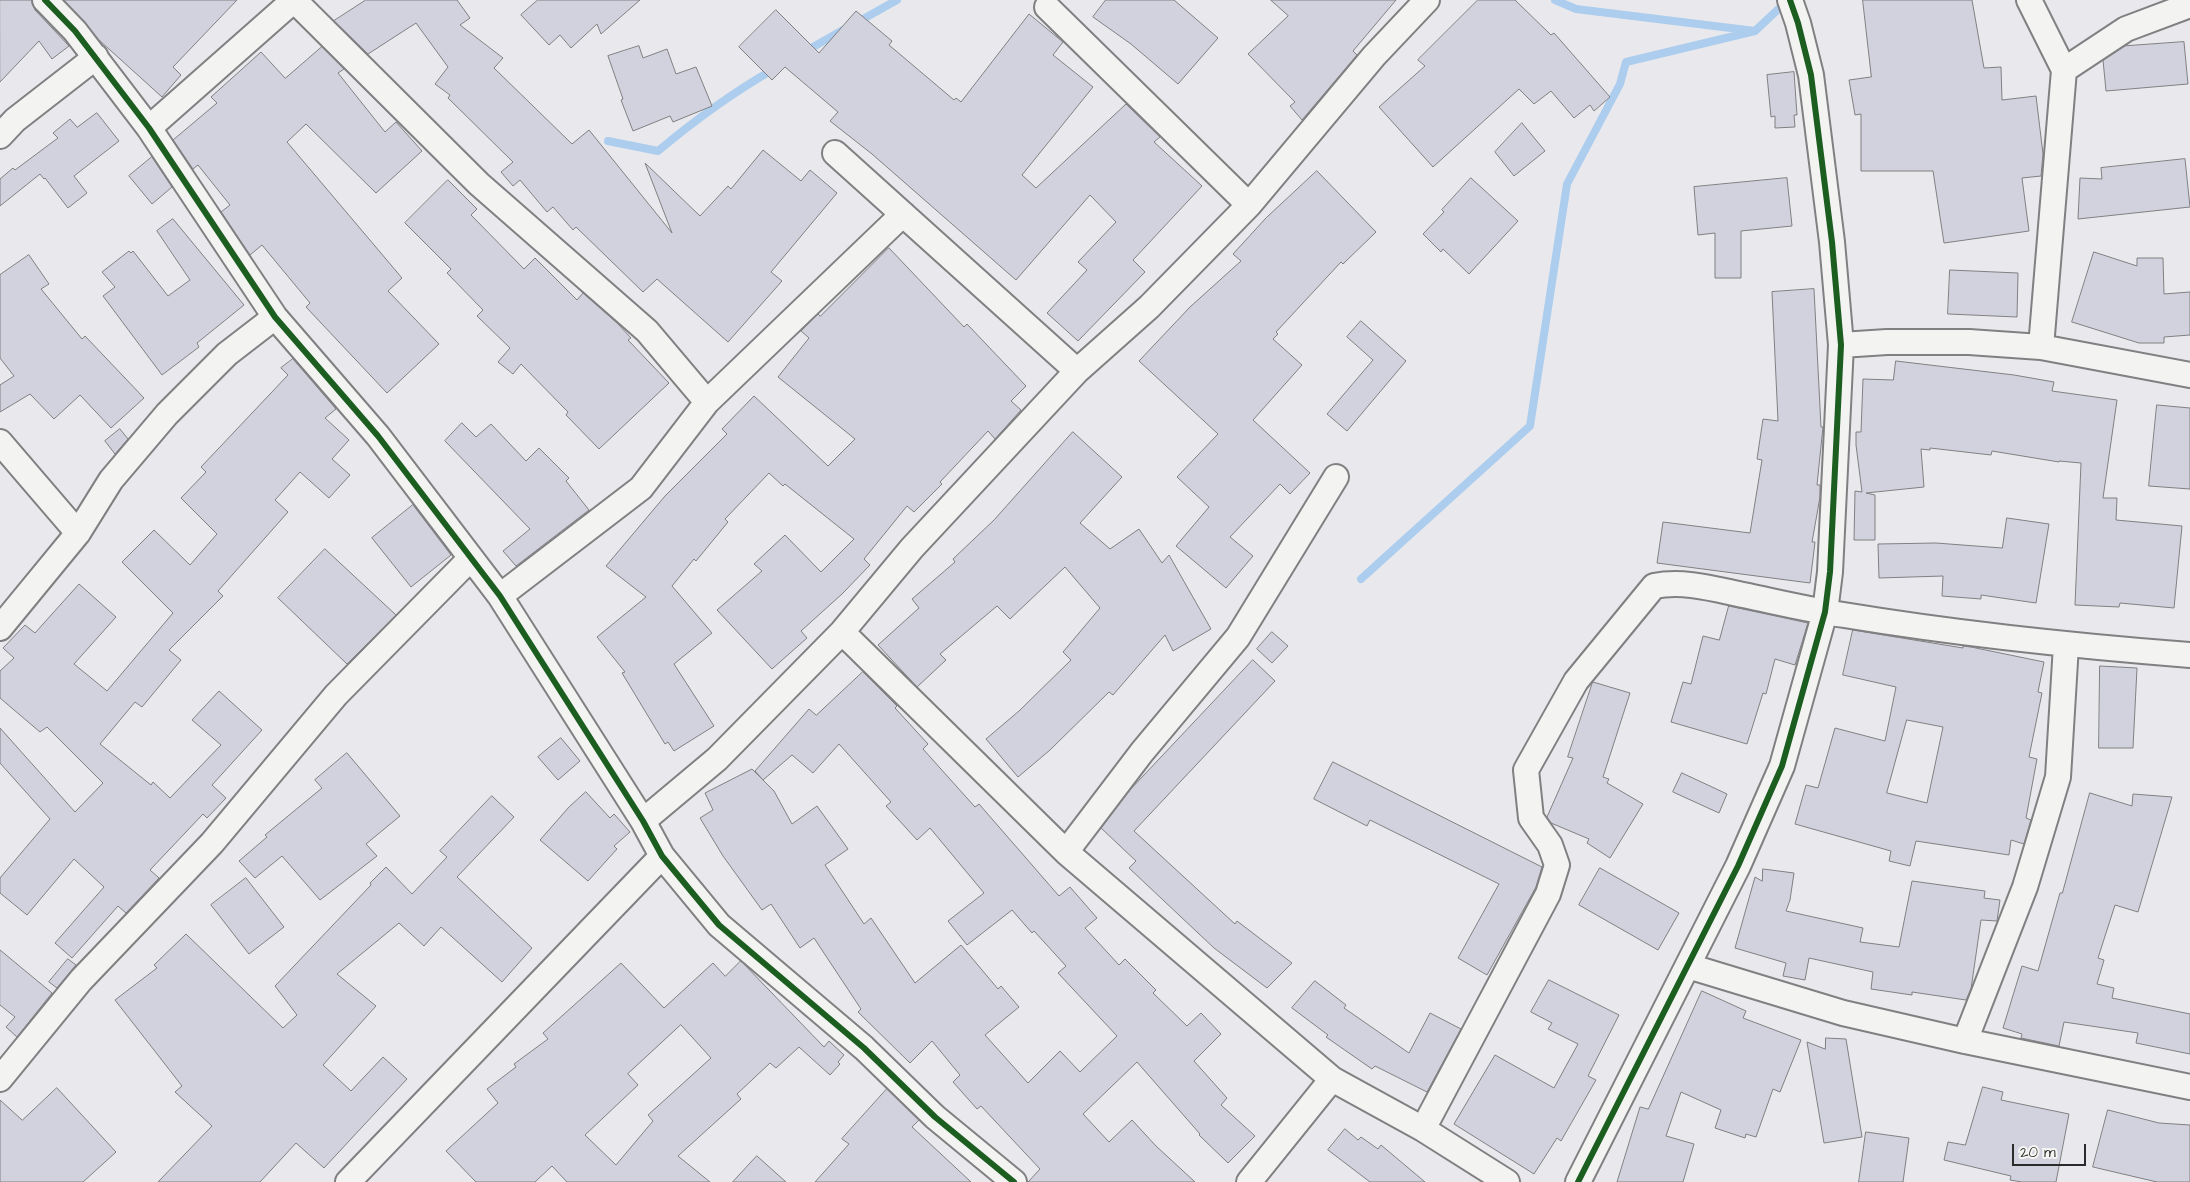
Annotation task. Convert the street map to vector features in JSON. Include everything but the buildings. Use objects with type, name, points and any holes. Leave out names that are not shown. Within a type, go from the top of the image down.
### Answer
[{"type":"street","points":[[45,0],[75,31],[149,128],[276,317],[378,436],[500,596],[643,821],[662,856],[719,925],[864,1048],[935,1116],[1006,1179]]},
{"type":"street","points":[[149,128],[294,0],[479,184],[647,332],[707,402]]},
{"type":"street","points":[[643,821],[717,759],[842,632],[912,548],[1077,371],[1149,307],[1248,205],[1374,56],[1427,0]]},
{"type":"street","points":[[1578,1182],[1738,866],[1782,766],[1825,612],[1830,572],[1841,345],[1832,242],[1810,75],[1798,23],[1790,0]]},
{"type":"street","points":[[2029,0],[2064,70],[2041,346]]},
{"type":"street","points":[[2064,70],[2126,29],[2190,4]]},
{"type":"street","points":[[1047,7],[1248,205]]},
{"type":"street","points":[[0,136],[15,120],[96,57]]},
{"type":"street","points":[[835,152],[1077,371]]},
{"type":"street","points":[[500,596],[641,488],[707,402],[903,214]]},
{"type":"street","points":[[0,628],[78,533],[111,480],[167,414],[227,354],[276,317]]},
{"type":"street","points":[[1841,345],[1887,342],[1969,342],[2041,346],[2190,376]]},
{"type":"street","points":[[0,442],[78,533]]},
{"type":"street","points":[[1066,852],[1142,752],[1238,637],[1336,477]]},
{"type":"street","points":[[0,1079],[81,980],[212,843],[336,695],[471,558]]},
{"type":"street","points":[[1423,1129],[1548,894],[1557,865],[1550,845],[1530,818],[1526,770],[1576,681],[1654,586],[1672,583],[1710,588],[1825,612],[1927,629],[2066,645],[2190,654]]},
{"type":"street","points":[[842,632],[1066,852],[1332,1079],[1423,1129],[1507,1182]]},
{"type":"street","points":[[1965,1041],[2024,888],[2058,777],[2066,645]]},
{"type":"street","points":[[348,1182],[662,856]]},
{"type":"street","points":[[1688,966],[1843,1013],[1965,1041],[2190,1087]]},
{"type":"street","points":[[1249,1182],[1332,1079]]},
{"type":"waterway","points":[[856,23],[897,0]]},
{"type":"waterway","points":[[1555,0],[1576,9],[1755,31],[1787,1]]},
{"type":"waterway","points":[[806,51],[843,30]]},
{"type":"waterway","points":[[1361,579],[1530,426],[1567,184],[1620,84],[1626,62],[1755,31]]},
{"type":"waterway","points":[[608,141],[658,151],[714,107],[774,69]]},
{"type":"cycle path","points":[[45,0],[75,31],[149,128],[275,317],[378,436],[500,596],[643,821],[662,856],[719,925],[864,1048],[935,1117],[1014,1182]]},
{"type":"cycle path","points":[[1578,1182],[1738,866],[1782,766],[1825,612],[1830,572],[1841,345],[1832,242],[1811,75],[1798,23],[1790,0]]}]
